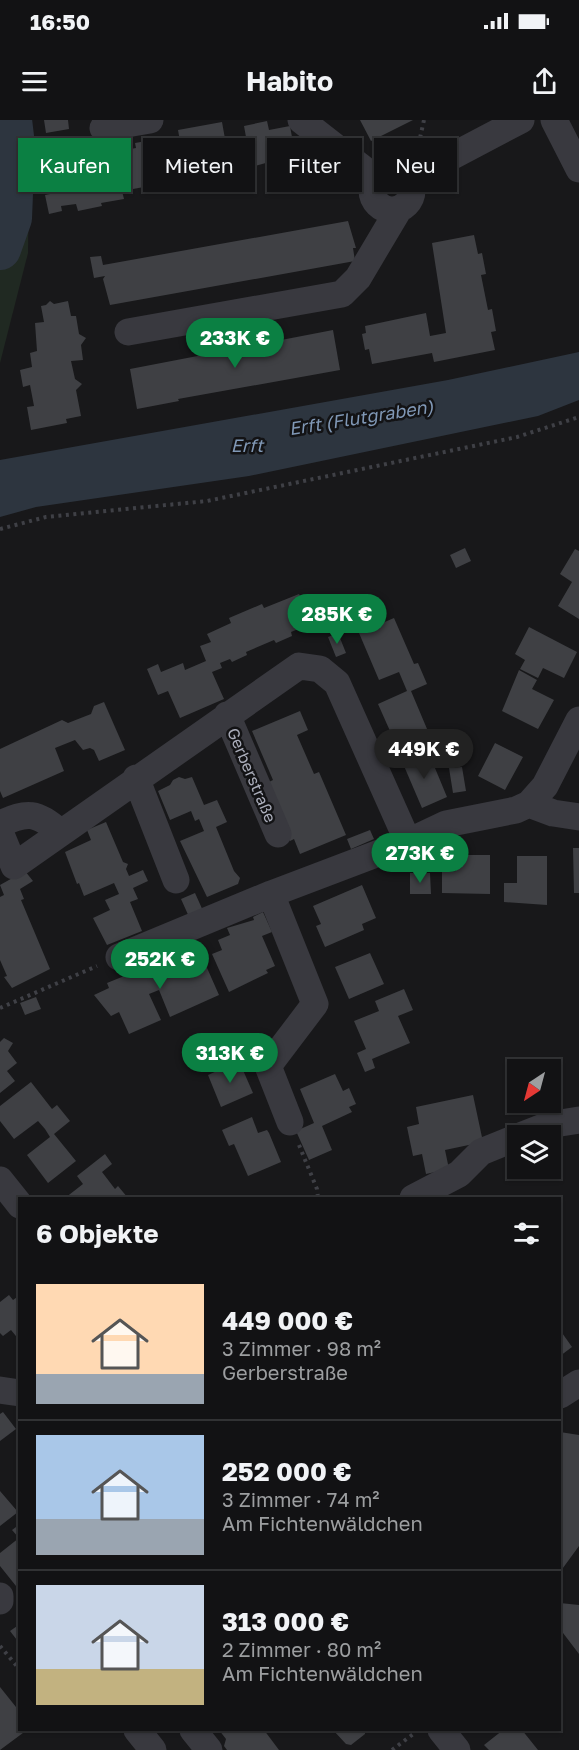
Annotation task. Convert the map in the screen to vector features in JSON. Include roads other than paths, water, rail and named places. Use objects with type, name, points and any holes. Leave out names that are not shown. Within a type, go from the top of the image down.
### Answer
[{"type":"street","points":[[103,129],[150,120]]},
{"type":"street","points":[[301,120],[374,177]]},
{"type":"street","points":[[457,153],[520,120]]},
{"type":"street","points":[[554,120],[579,169]]},
{"type":"street","points":[[374,181],[371,190],[375,203],[386,210],[405,206],[411,192]]},
{"type":"street","points":[[128,332],[342,294],[358,278],[399,209]]},
{"type":"street","name":"Gerberstraße","points":[[0,832],[14,866],[136,778],[299,666],[314,667],[332,677],[341,690],[408,842]]},
{"type":"street","name":"Gerberstraße","points":[[227,715],[278,834]]},
{"type":"street","points":[[119,957],[453,822],[516,810],[529,804],[545,786],[579,720]]},
{"type":"street","points":[[136,778],[176,880]]},
{"type":"street","points":[[529,804],[553,813],[579,817]]},
{"type":"street","points":[[0,824],[23,815],[32,815],[44,819],[60,832]]},
{"type":"street","points":[[272,894],[315,1004],[268,1066],[290,1122]]},
{"type":"street","points":[[548,1125],[579,1120]]},
{"type":"street","points":[[416,1197],[459,1174],[481,1152],[507,1141]]},
{"type":"street","points":[[0,1180],[18,1202]]},
{"type":"street","points":[[561,1394],[579,1383]]},
{"type":"street","points":[[0,1390],[18,1393]]},
{"type":"street","points":[[0,1596],[0,1601]]},
{"type":"street","points":[[138,1731],[153,1750]]},
{"type":"street","points":[[194,1731],[209,1750]]},
{"type":"street","points":[[442,1731],[457,1750]]},
{"type":"water","name":"Erft","points":[[579,352],[579,400],[538,416],[249,476],[36,507],[0,517],[0,460],[448,380]]},
{"type":"waterway","name":"Erft","points":[[0,249],[11,218],[14,145],[11,120]]},
{"type":"water label","name":"Erft (Flutgraben)","points":[[361,418]]}]
